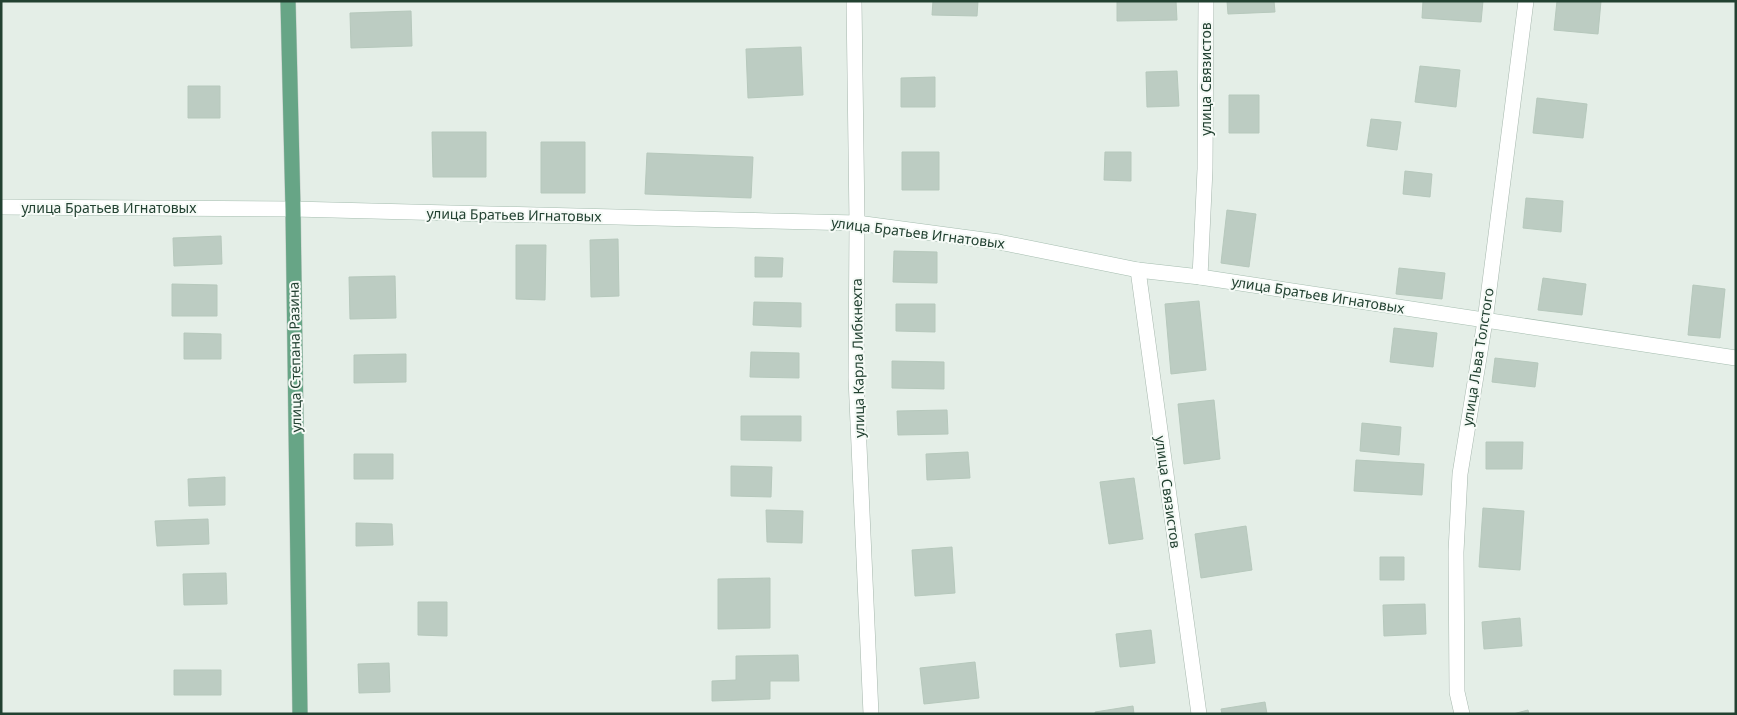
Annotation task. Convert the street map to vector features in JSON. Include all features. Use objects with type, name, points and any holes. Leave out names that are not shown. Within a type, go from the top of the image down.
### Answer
[{"type":"main road","name":"улица Степана Разина","points":[[288,1],[300,714]]},
{"type":"street","name":"улица Карла Либкнехта","points":[[854,1],[857,223],[856,378],[871,714]]},
{"type":"street","name":"улица Связистов","points":[[1200,277],[1205,169],[1206,1]]},
{"type":"street","name":"улица Льва Толстого","points":[[1462,714],[1457,692],[1456,552],[1460,474],[1485,321],[1526,1]]},
{"type":"street","name":"улица Братьев Игнатовых","points":[[1,207],[293,209],[857,223],[999,242],[1138,270],[1200,277],[1736,358]]},
{"type":"street","name":"улица Связистов","points":[[1138,270],[1199,714]]},
{"type":"building","points":[[933,1],[978,1],[977,16],[932,15]]},
{"type":"building","points":[[1117,1],[1176,1],[1177,20],[1117,21]]},
{"type":"building","points":[[1227,1],[1274,1],[1275,12],[1228,14]]},
{"type":"building","points":[[1423,1],[1483,1],[1481,22],[1422,18]]},
{"type":"building","points":[[1557,1],[1601,1],[1598,34],[1554,30]]},
{"type":"building","points":[[411,11],[412,46],[351,48],[350,13]]},
{"type":"building","points":[[801,47],[803,95],[748,98],[746,49]]},
{"type":"building","points":[[1420,66],[1460,70],[1456,107],[1415,102]]},
{"type":"building","points":[[1177,71],[1179,106],[1147,107],[1146,72]]},
{"type":"building","points":[[935,77],[935,107],[901,107],[901,78]]},
{"type":"building","points":[[188,86],[220,86],[220,118],[188,118]]},
{"type":"building","points":[[1229,95],[1259,95],[1259,133],[1229,133]]},
{"type":"building","points":[[1537,98],[1587,104],[1583,138],[1533,133]]},
{"type":"building","points":[[1371,119],[1401,122],[1397,150],[1367,146]]},
{"type":"building","points":[[432,132],[486,132],[486,177],[433,177]]},
{"type":"building","points":[[541,142],[585,142],[585,193],[541,193]]},
{"type":"building","points":[[902,152],[939,152],[939,190],[902,190]]},
{"type":"building","points":[[1105,152],[1131,152],[1131,181],[1104,180]]},
{"type":"building","points":[[647,153],[753,157],[751,198],[645,194]]},
{"type":"building","points":[[1405,171],[1432,174],[1430,197],[1403,194]]},
{"type":"building","points":[[1526,198],[1563,201],[1561,232],[1523,228]]},
{"type":"building","points":[[1227,210],[1256,214],[1249,267],[1221,263]]},
{"type":"building","points":[[221,236],[222,264],[174,266],[173,238]]},
{"type":"building","points":[[618,239],[619,296],[591,297],[590,240]]},
{"type":"building","points":[[516,245],[546,245],[545,300],[516,299]]},
{"type":"building","points":[[894,251],[937,252],[937,283],[893,282]]},
{"type":"building","points":[[755,257],[783,258],[782,277],[755,277]]},
{"type":"building","points":[[1399,268],[1445,273],[1442,299],[1396,294]]},
{"type":"building","points":[[395,276],[396,318],[350,319],[349,277]]},
{"type":"building","points":[[1543,278],[1586,284],[1582,315],[1538,310]]},
{"type":"building","points":[[172,284],[217,285],[217,316],[172,316]]},
{"type":"building","points":[[1693,285],[1725,289],[1720,338],[1688,335]]},
{"type":"building","points":[[1199,301],[1206,370],[1171,374],[1165,304]]},
{"type":"building","points":[[754,302],[801,303],[801,327],[753,325]]},
{"type":"building","points":[[896,304],[935,304],[935,332],[896,331]]},
{"type":"building","points":[[1394,328],[1437,333],[1433,367],[1390,362]]},
{"type":"building","points":[[184,333],[221,334],[221,359],[184,359]]},
{"type":"building","points":[[751,352],[799,353],[799,378],[750,377]]},
{"type":"building","points":[[406,354],[406,382],[354,383],[354,355]]},
{"type":"building","points":[[1495,358],[1538,363],[1535,387],[1492,382]]},
{"type":"building","points":[[892,361],[944,362],[944,389],[892,388]]},
{"type":"building","points":[[1214,400],[1220,459],[1184,464],[1178,404]]},
{"type":"building","points":[[947,410],[948,434],[898,435],[897,411]]},
{"type":"building","points":[[741,416],[801,416],[801,441],[741,440]]},
{"type":"building","points":[[1362,423],[1401,427],[1399,455],[1360,451]]},
{"type":"building","points":[[1486,442],[1523,442],[1522,469],[1486,469]]},
{"type":"building","points":[[968,452],[970,478],[927,480],[926,454]]},
{"type":"building","points":[[354,454],[393,454],[393,479],[354,479]]},
{"type":"building","points":[[1356,460],[1424,464],[1422,495],[1354,491]]},
{"type":"building","points":[[731,466],[772,467],[771,497],[731,496]]},
{"type":"building","points":[[225,477],[225,505],[189,506],[188,479]]},
{"type":"building","points":[[1134,478],[1143,539],[1109,544],[1100,482]]},
{"type":"building","points":[[1483,508],[1524,511],[1520,570],[1479,567]]},
{"type":"building","points":[[766,510],[803,511],[802,543],[767,542]]},
{"type":"building","points":[[208,519],[209,544],[157,546],[155,521]]},
{"type":"building","points":[[356,523],[392,524],[393,545],[356,546]]},
{"type":"building","points":[[1246,526],[1252,570],[1201,578],[1195,534]]},
{"type":"building","points":[[952,547],[955,593],[915,596],[912,550]]},
{"type":"building","points":[[1380,557],[1404,557],[1404,580],[1380,580]]},
{"type":"building","points":[[226,573],[227,604],[184,605],[183,574]]},
{"type":"building","points":[[770,578],[770,628],[718,629],[718,579]]},
{"type":"building","points":[[418,602],[447,602],[447,636],[418,635]]},
{"type":"building","points":[[1425,604],[1426,634],[1384,636],[1383,605]]},
{"type":"building","points":[[1520,618],[1522,646],[1484,649],[1482,622]]},
{"type":"building","points":[[1151,630],[1155,663],[1120,667],[1116,634]]},
{"type":"building","points":[[798,655],[799,681],[770,681],[770,699],[712,701],[712,681],[736,680],[736,656]]},
{"type":"building","points":[[975,662],[979,698],[924,704],[920,668]]},
{"type":"building","points":[[389,663],[390,692],[359,693],[358,664]]},
{"type":"building","points":[[174,670],[221,670],[221,695],[174,695]]},
{"type":"building","points":[[1265,702],[1267,714],[1222,714],[1221,709]]},
{"type":"building","points":[[1133,706],[1134,714],[1095,714],[1095,712]]},
{"type":"building","points":[[1528,710],[1529,714],[1513,714]]}]
